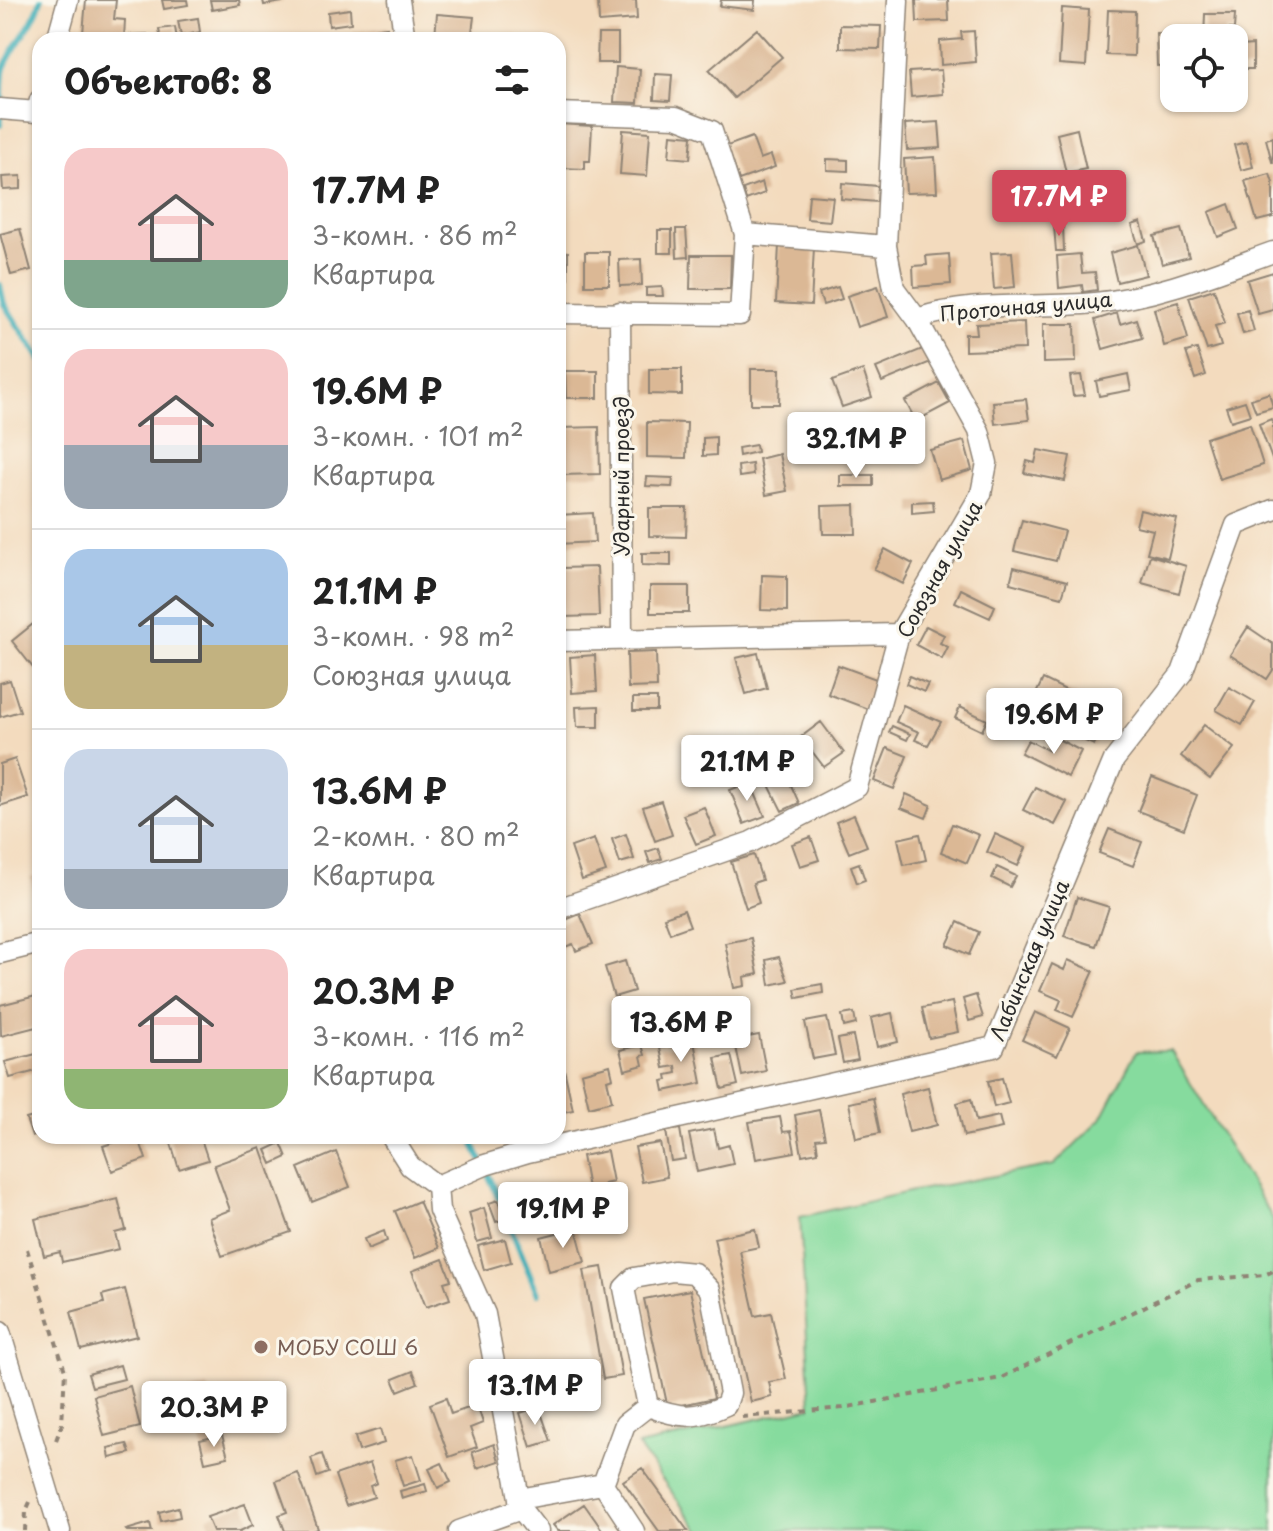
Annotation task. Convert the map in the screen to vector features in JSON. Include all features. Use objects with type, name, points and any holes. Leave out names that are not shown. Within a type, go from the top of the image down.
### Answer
[{"type":"street","points":[[59,32],[68,0]]},
{"type":"street","points":[[399,0],[404,32]]},
{"type":"street","name":"Союзная улица","points":[[566,906],[751,842],[857,787],[899,634],[981,494],[987,463],[979,431],[917,319],[894,288],[886,246],[898,0]]},
{"type":"street","points":[[0,109],[32,112]]},
{"type":"street","points":[[566,113],[676,117],[712,131],[745,234],[740,315],[566,313]]},
{"type":"street","points":[[745,234],[886,246]]},
{"type":"street","name":"Проточная улица","points":[[917,319],[944,309],[1097,303],[1169,289],[1273,252]]},
{"type":"street","name":"Ударный проезд","points":[[620,312],[622,640]]},
{"type":"street","name":"Лабинская улица","points":[[566,1143],[994,1047],[1114,760],[1182,673],[1236,525],[1273,510]]},
{"type":"street","points":[[566,641],[899,634]]},
{"type":"street","points":[[0,953],[32,945]]},
{"type":"street","points":[[396,1144],[410,1166],[437,1186],[439,1210],[485,1314],[520,1504],[538,1531]]},
{"type":"street","name":"Лабинская улица","points":[[437,1186],[485,1165],[564,1144]]},
{"type":"street","points":[[673,1271],[694,1273],[710,1290],[730,1393],[726,1405],[706,1415],[674,1417],[648,1406],[624,1288],[634,1278],[673,1271]]},
{"type":"street","points":[[0,1332],[60,1531]]},
{"type":"street","points":[[603,1484],[625,1424],[648,1406]]},
{"type":"street","points":[[459,1531],[520,1504],[603,1484]]},
{"type":"street","points":[[603,1484],[634,1531]]},
{"type":"path","points":[[25,1531],[26,1511],[44,1478],[62,1424],[65,1371],[27,1249]]},
{"type":"path","points":[[715,1410],[736,1418],[843,1408],[1001,1378],[1198,1280],[1264,1275],[1273,1271]]},
{"type":"green space","points":[[1171,1051],[1273,1219],[1273,1531],[700,1531],[638,1446],[811,1407],[800,1217],[913,1191],[1054,1165],[1101,1119],[1136,1052]]},
{"type":"building","points":[[86,0],[116,0],[114,19],[125,20],[124,32],[83,32]]},
{"type":"building","points":[[162,0],[187,0],[188,5],[164,9]]},
{"type":"building","points":[[210,0],[239,0],[240,5],[212,10]]},
{"type":"building","points":[[263,0],[283,0],[283,2],[264,5]]},
{"type":"building","points":[[598,0],[636,0],[637,19],[599,22]]},
{"type":"building","points":[[721,0],[755,0],[754,10],[720,6]]},
{"type":"building","points":[[916,0],[948,0],[949,21],[917,22]]},
{"type":"building","points":[[1062,8],[1089,10],[1086,66],[1059,64]]},
{"type":"building","points":[[350,9],[351,23],[329,26],[328,12]]},
{"type":"building","points":[[1108,10],[1135,11],[1134,56],[1106,55]]},
{"type":"building","points":[[437,14],[474,17],[472,32],[435,32]]},
{"type":"building","points":[[1205,14],[1235,14],[1234,24],[1205,24]]},
{"type":"building","points":[[198,18],[200,32],[180,32],[178,21]]},
{"type":"building","points":[[840,25],[881,26],[880,49],[840,48]]},
{"type":"building","points":[[175,27],[176,32],[160,32],[159,29]]},
{"type":"building","points":[[387,27],[388,32],[354,32]]},
{"type":"building","points":[[757,29],[782,57],[734,98],[709,70]]},
{"type":"building","points":[[974,31],[976,62],[941,65],[940,41],[962,39],[961,32]]},
{"type":"building","points":[[1156,33],[1160,33],[1160,66],[1157,66]]},
{"type":"building","points":[[598,34],[618,34],[618,63],[597,63]]},
{"type":"building","points":[[1248,45],[1253,45],[1253,69],[1248,69]]},
{"type":"building","points":[[616,67],[640,69],[638,103],[614,102]]},
{"type":"building","points":[[941,70],[943,94],[911,97],[909,72]]},
{"type":"building","points":[[655,74],[672,75],[670,101],[654,100]]},
{"type":"building","points":[[939,122],[941,148],[907,150],[905,124]]},
{"type":"building","points":[[566,124],[592,126],[590,161],[585,161],[585,169],[566,168]]},
{"type":"building","points":[[1077,129],[1086,169],[1066,173],[1057,134]]},
{"type":"building","points":[[623,130],[650,132],[647,176],[620,174]]},
{"type":"building","points":[[671,134],[692,136],[690,159],[669,157]]},
{"type":"building","points":[[752,137],[760,159],[771,155],[775,167],[739,180],[727,146]]},
{"type":"building","points":[[1273,137],[1273,162],[1272,162],[1266,139]]},
{"type":"building","points":[[1247,142],[1253,167],[1241,170],[1234,145]]},
{"type":"building","points":[[935,157],[937,192],[906,193],[904,159]]},
{"type":"building","points":[[827,159],[848,160],[848,171],[827,170]]},
{"type":"building","points":[[1270,174],[1273,217],[1257,221],[1245,181]]},
{"type":"building","points":[[21,176],[21,189],[3,190],[2,177]]},
{"type":"building","points":[[762,182],[765,193],[746,200],[743,189]]},
{"type":"building","points":[[842,183],[878,186],[877,202],[841,199]]},
{"type":"building","points":[[809,195],[833,197],[830,221],[807,219]]},
{"type":"building","points":[[1229,204],[1238,229],[1218,237],[1209,212]]},
{"type":"building","points":[[1141,222],[1146,241],[1138,244],[1132,225]]},
{"type":"building","points":[[1063,225],[1064,251],[1056,251],[1054,226]]},
{"type":"building","points":[[20,229],[31,270],[11,275],[0,234]]},
{"type":"building","points":[[676,229],[686,229],[688,257],[677,258]]},
{"type":"building","points":[[1181,229],[1189,257],[1162,264],[1154,236]]},
{"type":"building","points":[[658,230],[672,230],[672,253],[658,253]]},
{"type":"building","points":[[779,245],[814,247],[811,305],[776,303]]},
{"type":"building","points":[[1138,245],[1146,275],[1117,282],[1110,253]]},
{"type":"building","points":[[566,252],[568,252],[566,278]]},
{"type":"building","points":[[585,252],[609,252],[609,285],[585,285]]},
{"type":"building","points":[[1012,252],[1015,287],[994,289],[991,253]]},
{"type":"building","points":[[949,254],[951,284],[914,287],[913,266],[927,265],[926,256]]},
{"type":"building","points":[[1080,254],[1082,273],[1095,272],[1097,290],[1083,292],[1082,285],[1059,288],[1057,256]]},
{"type":"building","points":[[691,255],[731,255],[730,289],[690,289]]},
{"type":"building","points":[[641,259],[642,285],[620,286],[619,260]]},
{"type":"building","points":[[1273,272],[1273,310],[1258,314],[1247,280]]},
{"type":"building","points":[[878,286],[888,317],[857,327],[847,296]]},
{"type":"building","points":[[662,287],[663,296],[646,296],[646,288]]},
{"type":"building","points":[[838,287],[842,299],[823,305],[819,293]]},
{"type":"building","points":[[1214,289],[1225,323],[1215,326],[1221,346],[1207,350],[1189,297]]},
{"type":"building","points":[[1178,302],[1188,339],[1164,346],[1154,309]]},
{"type":"building","points":[[1248,310],[1254,331],[1243,334],[1237,313]]},
{"type":"building","points":[[1117,313],[1120,324],[1136,319],[1142,338],[1103,349],[1095,320]]},
{"type":"building","points":[[1024,322],[1025,349],[965,351],[965,334],[977,334],[976,324]]},
{"type":"building","points":[[1043,324],[1075,324],[1076,362],[1043,363]]},
{"type":"building","points":[[925,348],[931,362],[882,382],[876,368]]},
{"type":"building","points":[[1197,349],[1206,375],[1195,379],[1186,352]]},
{"type":"building","points":[[649,369],[682,369],[682,395],[649,394]]},
{"type":"building","points":[[751,369],[780,369],[779,404],[751,404]]},
{"type":"building","points":[[863,370],[872,397],[842,407],[832,381]]},
{"type":"building","points":[[566,371],[598,371],[598,398],[566,398]]},
{"type":"building","points":[[1128,374],[1131,390],[1099,396],[1096,381]]},
{"type":"building","points":[[1081,375],[1085,395],[1073,396],[1070,376]]},
{"type":"building","points":[[939,383],[950,403],[916,421],[905,401]]},
{"type":"building","points":[[1269,393],[1273,407],[1256,412],[1251,399]]},
{"type":"building","points":[[1026,399],[1029,420],[995,424],[993,402]]},
{"type":"building","points":[[1245,401],[1250,415],[1231,421],[1226,407]]},
{"type":"building","points":[[1271,419],[1273,424],[1273,462],[1259,424]]},
{"type":"building","points":[[647,422],[687,423],[686,458],[647,457]]},
{"type":"building","points":[[910,423],[916,448],[905,451],[899,425]]},
{"type":"building","points":[[1250,424],[1263,465],[1219,479],[1206,438]]},
{"type":"building","points":[[599,427],[600,474],[566,475],[566,428]]},
{"type":"building","points":[[716,437],[716,455],[703,456],[703,438]]},
{"type":"building","points":[[964,441],[972,470],[939,480],[930,450]]},
{"type":"building","points":[[756,445],[757,452],[739,456],[738,448]]},
{"type":"building","points":[[1038,450],[1070,456],[1065,481],[1024,473],[1027,461],[1035,463]]},
{"type":"building","points":[[779,454],[787,491],[766,495],[759,459]]},
{"type":"building","points":[[752,464],[753,475],[739,477],[738,466]]},
{"type":"building","points":[[840,475],[873,475],[873,486],[840,486]]},
{"type":"building","points":[[647,477],[673,478],[672,487],[646,486]]},
{"type":"building","points":[[933,501],[934,511],[912,513],[912,502]]},
{"type":"building","points":[[855,505],[856,534],[823,534],[822,506]]},
{"type":"building","points":[[649,508],[687,508],[686,537],[649,536]]},
{"type":"building","points":[[1140,510],[1177,519],[1168,558],[1147,553],[1153,530],[1136,526]]},
{"type":"building","points":[[593,513],[595,542],[566,544],[566,515]]},
{"type":"building","points":[[1022,520],[1064,531],[1056,561],[1014,551]]},
{"type":"building","points":[[885,549],[913,564],[903,584],[874,569]]},
{"type":"building","points":[[642,553],[671,553],[671,566],[642,565]]},
{"type":"building","points":[[1150,555],[1186,566],[1179,593],[1142,583]]},
{"type":"building","points":[[597,567],[599,616],[566,617],[566,568]]},
{"type":"building","points":[[1014,567],[1067,581],[1062,597],[1010,583]]},
{"type":"building","points":[[762,575],[787,576],[787,611],[761,610]]},
{"type":"building","points":[[650,586],[689,586],[689,613],[650,613]]},
{"type":"building","points":[[961,589],[995,606],[990,618],[955,602]]},
{"type":"building","points":[[32,625],[32,666],[12,641]]},
{"type":"building","points":[[926,626],[944,635],[940,643],[948,647],[942,659],[916,645]]},
{"type":"building","points":[[1248,627],[1273,644],[1273,670],[1267,679],[1230,655]]},
{"type":"building","points":[[656,652],[657,687],[628,688],[627,653]]},
{"type":"building","points":[[758,653],[767,688],[746,694],[736,658]]},
{"type":"building","points":[[595,655],[597,691],[572,693],[570,657]]},
{"type":"building","points":[[838,665],[879,680],[868,709],[828,694]]},
{"type":"building","points":[[909,676],[928,684],[924,692],[906,684]]},
{"type":"building","points":[[1043,679],[1080,697],[1069,720],[1032,702]]},
{"type":"building","points":[[10,680],[20,711],[0,717],[0,683]]},
{"type":"building","points":[[1229,687],[1255,702],[1242,725],[1216,710]]},
{"type":"building","points":[[633,698],[657,698],[657,711],[633,711]]},
{"type":"building","points":[[903,705],[941,722],[928,745],[915,740],[919,732],[896,722]]},
{"type":"building","points":[[599,706],[599,727],[577,727],[576,707]]},
{"type":"building","points":[[960,707],[987,720],[982,731],[955,718]]},
{"type":"building","points":[[1085,714],[1104,723],[1094,745],[1074,736]]},
{"type":"building","points":[[821,722],[844,753],[824,767],[801,737]]},
{"type":"building","points":[[1204,725],[1234,748],[1210,779],[1181,756]]},
{"type":"building","points":[[892,726],[910,734],[907,740],[889,732]]},
{"type":"building","points":[[1056,738],[1081,751],[1068,777],[1021,753],[1028,740],[1049,751]]},
{"type":"building","points":[[887,748],[907,756],[894,789],[874,781]]},
{"type":"building","points":[[15,759],[28,797],[0,806],[0,764]]},
{"type":"building","points":[[786,774],[799,803],[782,811],[768,783]]},
{"type":"building","points":[[1152,777],[1197,795],[1184,829],[1138,811]]},
{"type":"building","points":[[750,782],[765,816],[744,824],[730,790]]},
{"type":"building","points":[[1035,787],[1067,802],[1055,825],[1023,810]]},
{"type":"building","points":[[906,794],[931,805],[926,818],[901,808]]},
{"type":"building","points":[[661,801],[672,835],[655,841],[643,807]]},
{"type":"building","points":[[704,807],[716,836],[696,844],[683,815]]},
{"type":"building","points":[[854,815],[867,846],[849,853],[836,822]]},
{"type":"building","points":[[952,824],[979,835],[967,863],[941,852]]},
{"type":"building","points":[[1109,829],[1142,842],[1133,866],[1099,853]]},
{"type":"building","points":[[626,834],[634,859],[620,863],[612,839]]},
{"type":"building","points":[[920,834],[926,860],[904,865],[898,839]]},
{"type":"building","points":[[995,834],[1026,848],[1018,866],[987,852]]},
{"type":"building","points":[[811,837],[819,860],[800,866],[792,844]]},
{"type":"building","points":[[594,839],[606,872],[582,880],[571,847]]},
{"type":"building","points":[[658,848],[662,859],[650,863],[646,852]]},
{"type":"building","points":[[754,855],[762,880],[753,883],[759,903],[746,908],[731,862]]},
{"type":"building","points":[[859,863],[865,880],[857,883],[851,866]]},
{"type":"building","points":[[997,867],[1016,876],[1010,887],[992,878]]},
{"type":"building","points":[[1077,897],[1109,907],[1096,946],[1064,936]]},
{"type":"building","points":[[684,910],[690,926],[670,933],[664,917]]},
{"type":"building","points":[[580,914],[593,944],[576,951],[573,944],[566,946],[566,920]]},
{"type":"building","points":[[958,922],[979,932],[969,955],[947,945]]},
{"type":"building","points":[[751,938],[758,974],[744,977],[745,986],[734,988],[725,943]]},
{"type":"building","points":[[779,957],[788,981],[770,985],[766,960]]},
{"type":"building","points":[[1068,960],[1094,971],[1073,1017],[1057,1010],[1061,1000],[1040,991],[1052,964],[1064,970]]},
{"type":"building","points":[[625,961],[634,991],[614,997],[605,967]]},
{"type":"building","points":[[822,984],[823,993],[797,998],[795,989]]},
{"type":"building","points":[[976,995],[983,1017],[969,1021],[963,999]]},
{"type":"building","points":[[32,997],[32,1028],[1,1036],[0,1005]]},
{"type":"building","points":[[952,1002],[958,1032],[929,1038],[922,1008]]},
{"type":"building","points":[[1035,1012],[1070,1028],[1057,1056],[1022,1040]]},
{"type":"building","points":[[680,1013],[685,1031],[670,1034],[666,1016]]},
{"type":"building","points":[[854,1013],[856,1024],[844,1027],[842,1015]]},
{"type":"building","points":[[892,1013],[898,1042],[877,1047],[871,1018]]},
{"type":"building","points":[[827,1018],[835,1055],[813,1059],[805,1022]]},
{"type":"building","points":[[744,1019],[748,1037],[759,1035],[766,1071],[742,1076],[731,1022]]},
{"type":"building","points":[[693,1036],[702,1083],[664,1091],[662,1081],[668,1080],[667,1075],[677,1073],[676,1066],[664,1068],[660,1048],[674,1046],[673,1040]]},
{"type":"building","points":[[853,1036],[858,1060],[843,1063],[838,1039]]},
{"type":"building","points":[[642,1045],[645,1055],[641,1056],[643,1065],[625,1070],[620,1050]]},
{"type":"building","points":[[32,1055],[32,1072],[10,1078],[5,1062]]},
{"type":"building","points":[[731,1055],[738,1085],[722,1089],[715,1058]]},
{"type":"building","points":[[610,1065],[613,1078],[607,1080],[612,1101],[589,1107],[581,1073]]},
{"type":"building","points":[[566,1078],[573,1110],[566,1111]]},
{"type":"building","points":[[1002,1078],[1009,1103],[994,1107],[988,1081]]},
{"type":"building","points":[[928,1087],[937,1125],[909,1132],[900,1094]]},
{"type":"building","points":[[873,1098],[880,1133],[856,1138],[849,1103]]},
{"type":"building","points":[[971,1099],[976,1121],[999,1116],[1002,1128],[964,1136],[957,1103]]},
{"type":"building","points":[[819,1110],[825,1138],[816,1139],[818,1152],[802,1155],[795,1115]]},
{"type":"building","points":[[32,1117],[32,1137],[26,1119]]},
{"type":"building","points":[[780,1117],[783,1132],[791,1131],[795,1152],[756,1159],[749,1122]]},
{"type":"building","points":[[680,1129],[685,1159],[671,1161],[666,1131]]},
{"type":"building","points":[[714,1129],[718,1148],[729,1145],[733,1164],[697,1172],[689,1134]]},
{"type":"building","points":[[660,1143],[667,1177],[642,1182],[635,1147]]},
{"type":"building","points":[[141,1144],[146,1159],[112,1171],[103,1146]]},
{"type":"building","points":[[171,1144],[203,1144],[208,1160],[179,1169]]},
{"type":"building","points":[[281,1144],[287,1157],[272,1164],[266,1150]]},
{"type":"building","points":[[261,1148],[291,1232],[222,1256],[209,1218],[230,1210],[214,1165]]},
{"type":"building","points":[[607,1151],[613,1182],[604,1184],[608,1201],[591,1204],[582,1156]]},
{"type":"building","points":[[336,1152],[350,1187],[312,1202],[298,1168]]},
{"type":"building","points":[[118,1199],[126,1230],[115,1233],[119,1249],[62,1262],[60,1252],[44,1256],[35,1219]]},
{"type":"building","points":[[498,1200],[505,1219],[496,1222],[489,1203]]},
{"type":"building","points":[[419,1201],[439,1248],[415,1258],[395,1211]]},
{"type":"building","points":[[484,1208],[492,1238],[477,1242],[469,1213]]},
{"type":"building","points":[[576,1228],[585,1262],[549,1271],[541,1237]]},
{"type":"building","points":[[755,1229],[759,1247],[740,1251],[755,1316],[771,1313],[786,1379],[769,1382],[772,1397],[751,1402],[714,1238]]},
{"type":"building","points":[[384,1231],[387,1241],[368,1249],[364,1239]]},
{"type":"building","points":[[505,1239],[511,1262],[484,1270],[478,1246]]},
{"type":"building","points":[[443,1259],[451,1280],[444,1282],[450,1299],[426,1307],[412,1271]]},
{"type":"building","points":[[602,1267],[622,1376],[603,1379],[584,1270]]},
{"type":"building","points":[[125,1289],[137,1336],[81,1350],[71,1312],[104,1303],[102,1295]]},
{"type":"building","points":[[690,1290],[714,1398],[668,1408],[644,1299]]},
{"type":"building","points":[[120,1365],[124,1379],[92,1387],[88,1374]]},
{"type":"building","points":[[413,1371],[418,1383],[398,1391],[393,1379]]},
{"type":"building","points":[[130,1386],[140,1427],[104,1436],[94,1396]]},
{"type":"building","points":[[208,1387],[213,1407],[175,1417],[170,1396]]},
{"type":"building","points":[[446,1398],[451,1414],[477,1405],[483,1423],[470,1428],[477,1447],[449,1457],[430,1404]]},
{"type":"building","points":[[539,1407],[551,1441],[531,1447],[520,1413]]},
{"type":"building","points":[[380,1429],[384,1443],[359,1451],[355,1437]]},
{"type":"building","points":[[222,1435],[228,1457],[205,1462],[200,1440]]},
{"type":"building","points":[[127,1444],[130,1453],[110,1458],[108,1448]]},
{"type":"building","points":[[494,1444],[499,1461],[477,1468],[472,1452]]},
{"type":"building","points":[[322,1454],[328,1473],[317,1477],[311,1458]]},
{"type":"building","points":[[413,1455],[421,1480],[403,1486],[395,1460]]},
{"type":"building","points":[[370,1463],[377,1483],[370,1486],[374,1497],[346,1506],[335,1475]]},
{"type":"building","points":[[442,1463],[451,1482],[438,1488],[429,1469]]},
{"type":"building","points":[[642,1468],[688,1531],[659,1531],[623,1481]]},
{"type":"building","points":[[298,1473],[318,1529],[313,1531],[285,1531],[279,1515],[287,1512],[276,1481]]},
{"type":"building","points":[[425,1484],[427,1491],[402,1499],[400,1491]]},
{"type":"building","points":[[245,1504],[253,1525],[240,1531],[213,1531],[207,1517]]},
{"type":"building","points":[[584,1504],[603,1531],[558,1531],[553,1525]]},
{"type":"building","points":[[178,1507],[180,1517],[161,1521],[159,1512]]},
{"type":"building","points":[[150,1523],[152,1531],[126,1530]]},
{"type":"waterway","points":[[0,125],[4,68],[34,18],[41,0]]},
{"type":"waterway","points":[[0,285],[4,304],[32,347]]},
{"type":"waterway","points":[[474,1144],[538,1294]]},
{"type":"place","name":"МОБУ СОШ 6","points":[[261,1347]]}]
